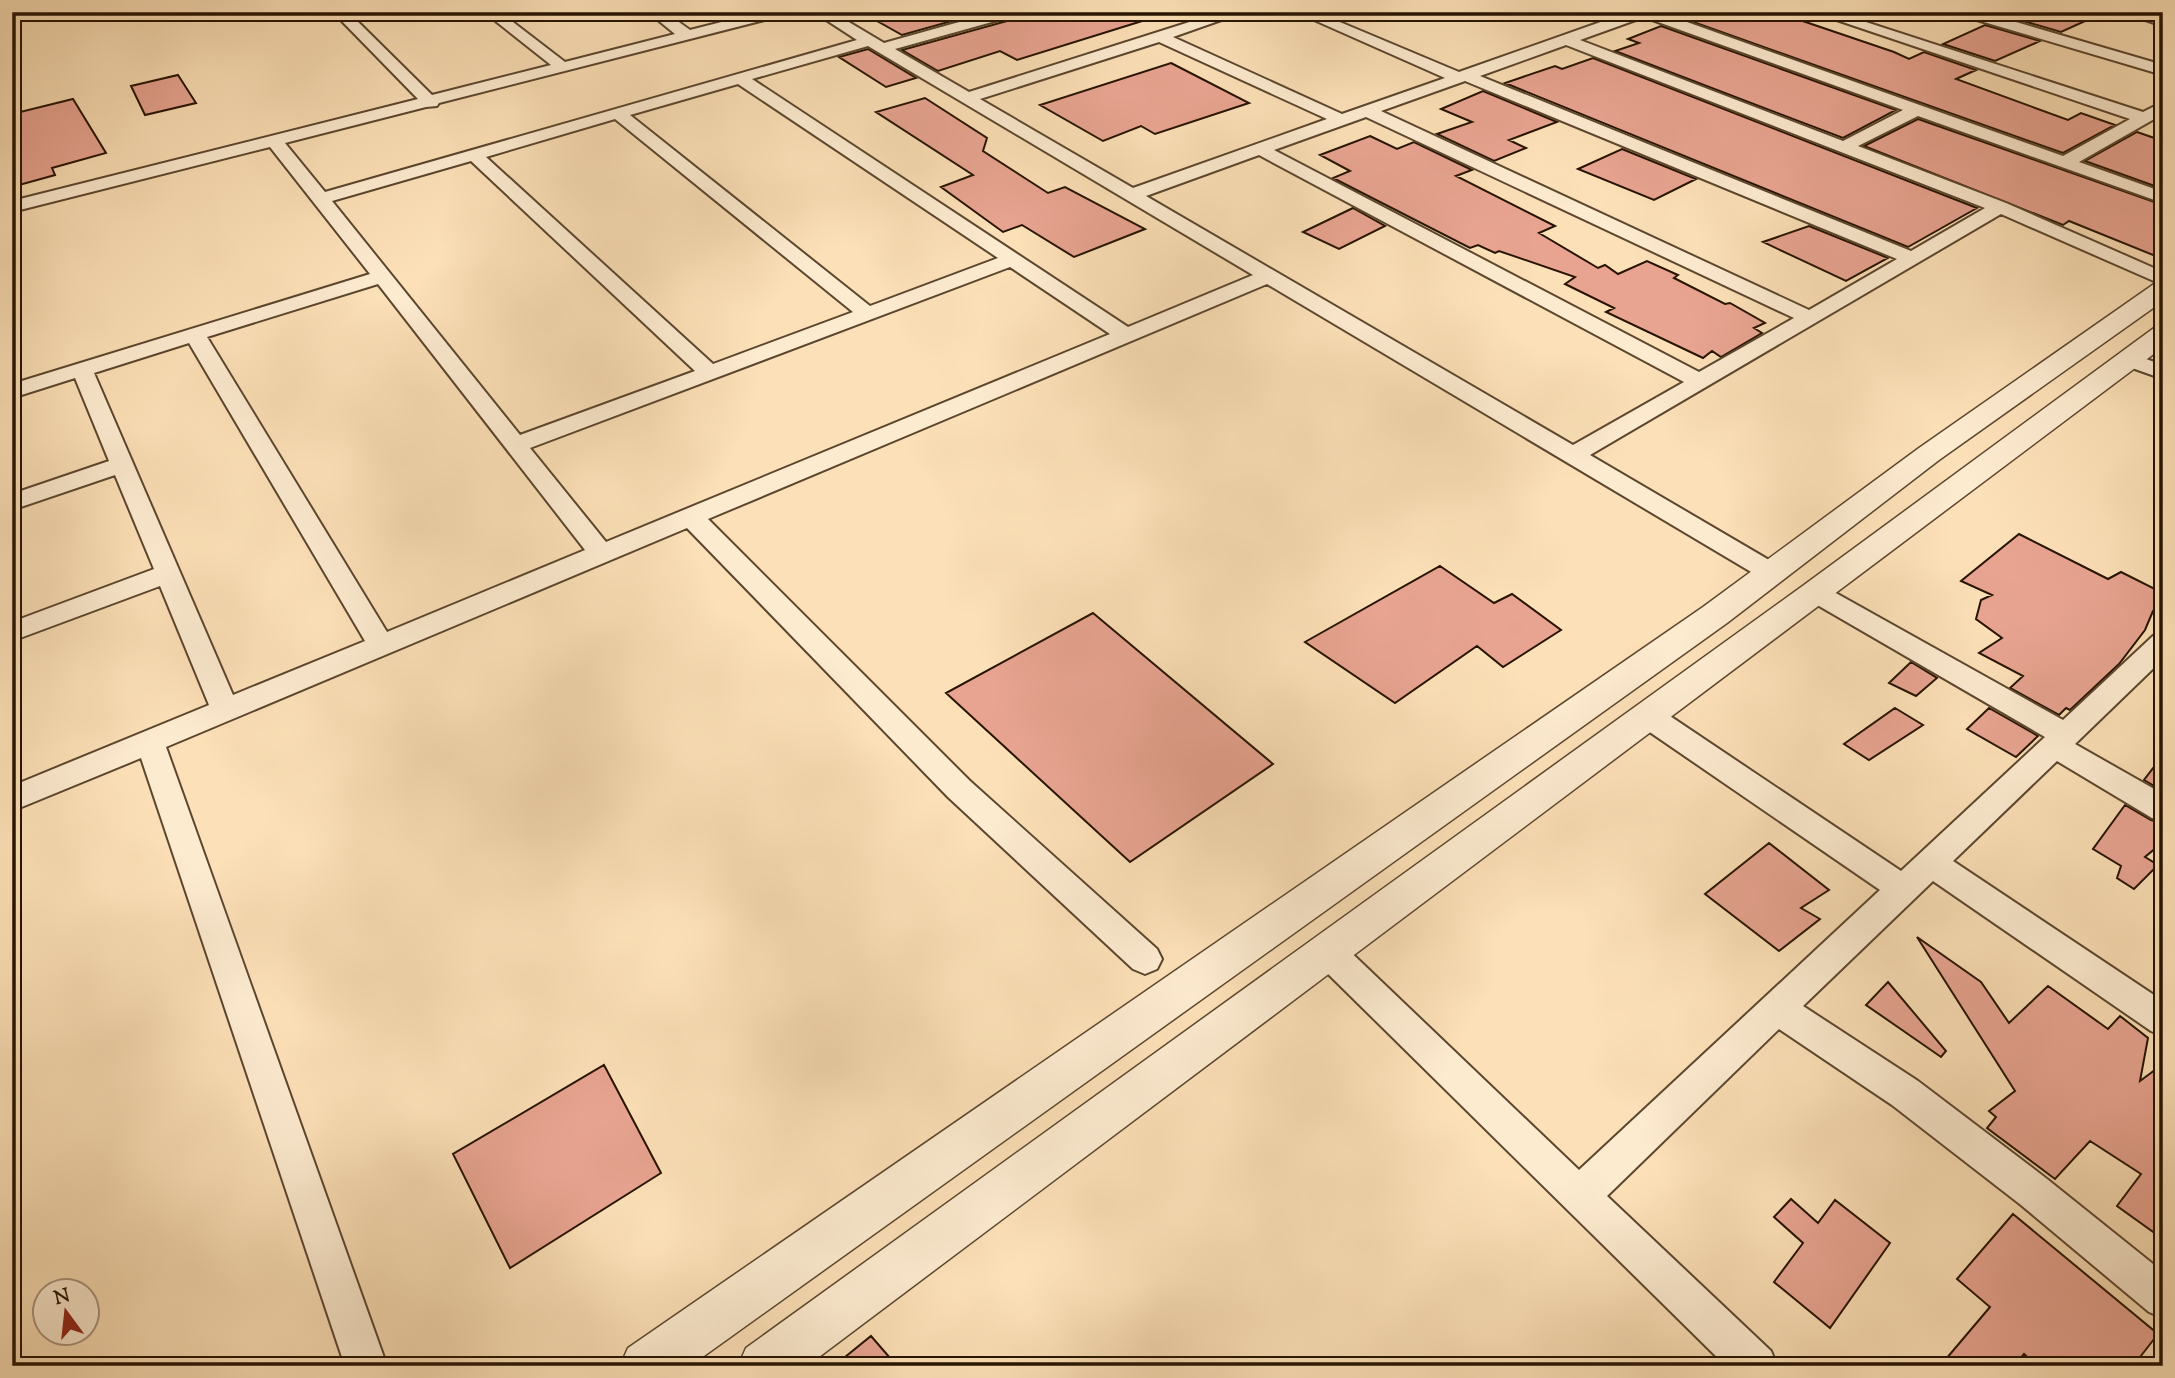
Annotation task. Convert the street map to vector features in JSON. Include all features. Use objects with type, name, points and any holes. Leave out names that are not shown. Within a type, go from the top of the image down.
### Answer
[{"type":"street","points":[[340,12],[430,103]]},
{"type":"street","points":[[491,12],[564,68]]},
{"type":"street","points":[[655,12],[688,36]]},
{"type":"street","points":[[12,207],[430,103],[779,12]]},
{"type":"street","points":[[821,12],[1772,572]]},
{"type":"street","points":[[320,199],[741,79],[1012,12]]},
{"type":"street","points":[[967,98],[1237,12]]},
{"type":"street","points":[[1303,12],[1910,257]]},
{"type":"street","points":[[1132,195],[1644,12],[2163,198]]},
{"type":"street","points":[[1820,12],[2145,118]]},
{"type":"street","points":[[1965,12],[2163,70]]},
{"type":"street","points":[[2129,12],[2163,22]]},
{"type":"street","points":[[1161,37],[1342,120]]},
{"type":"street","points":[[1566,40],[2000,207],[2163,279]]},
{"type":"street","points":[[741,79],[1127,336]]},
{"type":"street","points":[[2066,162],[2163,107]]},
{"type":"street","points":[[1843,146],[1919,109]]},
{"type":"street","points":[[1367,111],[1810,317]]},
{"type":"street","points":[[619,114],[868,314]]},
{"type":"street","points":[[274,140],[602,554]]},
{"type":"street","points":[[1260,149],[1699,381]]},
{"type":"street","points":[[474,155],[710,373]]},
{"type":"street","points":[[1573,455],[2000,207]]},
{"type":"street","points":[[516,445],[1014,260]]},
{"type":"street","points":[[12,799],[1269,276]]},
{"type":"street","points":[[12,391],[381,277]]},
{"type":"street","points":[[646,1366],[1704,623],[1990,410],[2163,289]]},
{"type":"street","points":[[764,1366],[1985,466],[2030,434],[2146,366],[2163,334]]},
{"type":"street","points":[[195,335],[381,645]]},
{"type":"street","points":[[82,369],[226,711]]},
{"type":"street","points":[[1990,410],[1991,416],[2006,428],[2030,434]]},
{"type":"street","points":[[1942,445],[1965,446],[1984,459],[1985,466]]},
{"type":"street","points":[[12,502],[123,464]]},
{"type":"street","points":[[691,517],[959,789],[1145,959]]},
{"type":"street","points":[[12,632],[169,573]]},
{"type":"street","points":[[1816,593],[2060,741],[2163,809]]},
{"type":"street","points":[[1580,1195],[2163,643]]},
{"type":"street","points":[[1648,716],[1903,890]]},
{"type":"street","points":[[150,742],[366,1366]]},
{"type":"street","points":[[1931,863],[2163,1020]]},
{"type":"street","points":[[1328,952],[1756,1366]]},
{"type":"street","points":[[1778,1009],[1905,1093],[2034,1192],[2163,1298]]},
{"type":"street","points":[[1149,1014],[1185,1056]]},
{"type":"building","points":[[914,12],[984,12],[902,35],[879,22]]},
{"type":"building","points":[[1021,12],[1154,12],[1155,17],[1017,60],[1000,51],[938,71],[902,50],[1018,18]]},
{"type":"building","points":[[1696,12],[1719,12],[1732,17],[1747,12],[1776,12],[1909,59],[1924,52],[1976,70],[1956,79],[2068,120],[2081,113],[2115,125],[2063,153],[1682,18]]},
{"type":"building","points":[[2014,12],[2105,12],[2061,32],[2006,16]]},
{"type":"building","points":[[1985,25],[2040,41],[1995,61],[1943,44]]},
{"type":"building","points":[[1661,26],[1896,110],[1843,138],[1615,51],[1639,43],[1628,39]]},
{"type":"building","points":[[868,49],[916,78],[886,87],[839,57]]},
{"type":"building","points":[[1593,58],[1977,208],[1908,247],[1505,83],[1555,66],[1562,69]]},
{"type":"building","points":[[1171,63],[1249,103],[1155,134],[1141,126],[1103,141],[1040,105]]},
{"type":"building","points":[[178,75],[196,103],[145,115],[131,86]]},
{"type":"building","points":[[1483,91],[1557,122],[1509,140],[1526,148],[1494,161],[1437,134],[1472,122],[1441,109]]},
{"type":"building","points":[[925,98],[987,138],[983,151],[1048,193],[1065,187],[1145,229],[1074,257],[1022,225],[1003,232],[941,187],[973,175],[876,112]]},
{"type":"building","points":[[73,99],[106,153],[52,168],[55,175],[12,187],[12,114]]},
{"type":"building","points":[[1918,119],[2163,205],[2163,259],[2069,221],[2063,225],[1864,146]]},
{"type":"building","points":[[2137,132],[2163,141],[2163,189],[2085,161]]},
{"type":"building","points":[[1370,136],[1397,149],[1414,142],[1472,170],[1456,176],[1555,226],[1539,233],[1598,268],[1605,265],[1618,274],[1647,261],[1678,275],[1674,278],[1725,304],[1730,303],[1765,323],[1754,328],[1762,333],[1721,357],[1712,351],[1703,358],[1606,312],[1614,308],[1565,284],[1575,277],[1499,251],[1495,253],[1478,245],[1470,248],[1333,178],[1350,171],[1320,155]]},
{"type":"building","points":[[1622,149],[1696,179],[1654,200],[1578,169]]},
{"type":"building","points":[[1353,208],[1385,226],[1339,249],[1303,232]]},
{"type":"building","points":[[1809,226],[1888,258],[1846,281],[1763,242]]},
{"type":"building","points":[[2019,534],[2108,579],[2121,572],[2163,593],[2163,605],[2153,611],[2145,630],[2119,664],[2070,710],[2066,708],[2059,715],[2010,688],[2023,676],[1979,653],[2002,638],[1976,619],[1981,600],[1992,595],[1961,581]]},
{"type":"building","points":[[1440,566],[1494,603],[1512,594],[1561,630],[1503,667],[1477,646],[1395,703],[1305,642]]},
{"type":"building","points":[[1093,613],[1273,764],[1130,862],[946,693]]},
{"type":"building","points":[[1911,662],[1937,678],[1916,696],[1889,683]]},
{"type":"building","points":[[1895,708],[1923,725],[1869,760],[1844,744]]},
{"type":"building","points":[[1989,708],[2038,736],[2016,757],[1967,729]]},
{"type":"building","points":[[2163,755],[2163,791],[2144,780]]},
{"type":"building","points":[[2125,805],[2151,820],[2163,823],[2163,842],[2145,857],[2158,865],[2134,889],[2117,878],[2121,866],[2093,849]]},
{"type":"building","points":[[1769,843],[1829,890],[1801,908],[1820,919],[1779,951],[1705,894]]},
{"type":"building","points":[[1917,937],[1981,982],[2009,1023],[2048,986],[2108,1029],[2120,1016],[2148,1038],[2140,1081],[2163,1064],[2163,1239],[2117,1206],[2141,1174],[2090,1141],[2055,1179],[1987,1128],[1996,1117],[1989,1111],[2015,1091]]},
{"type":"building","points":[[1888,982],[1946,1051],[1941,1057],[1866,1005]]},
{"type":"building","points":[[604,1065],[661,1173],[510,1268],[453,1154]]},
{"type":"building","points":[[1791,1199],[1818,1223],[1835,1200],[1890,1243],[1830,1328],[1774,1282],[1803,1243],[1774,1217]]},
{"type":"building","points":[[2013,1214],[2158,1334],[2133,1366],[2037,1366],[2024,1354],[2014,1366],[1940,1366],[1990,1307],[1957,1279]]},
{"type":"building","points":[[871,1336],[897,1366],[834,1366]]}]
